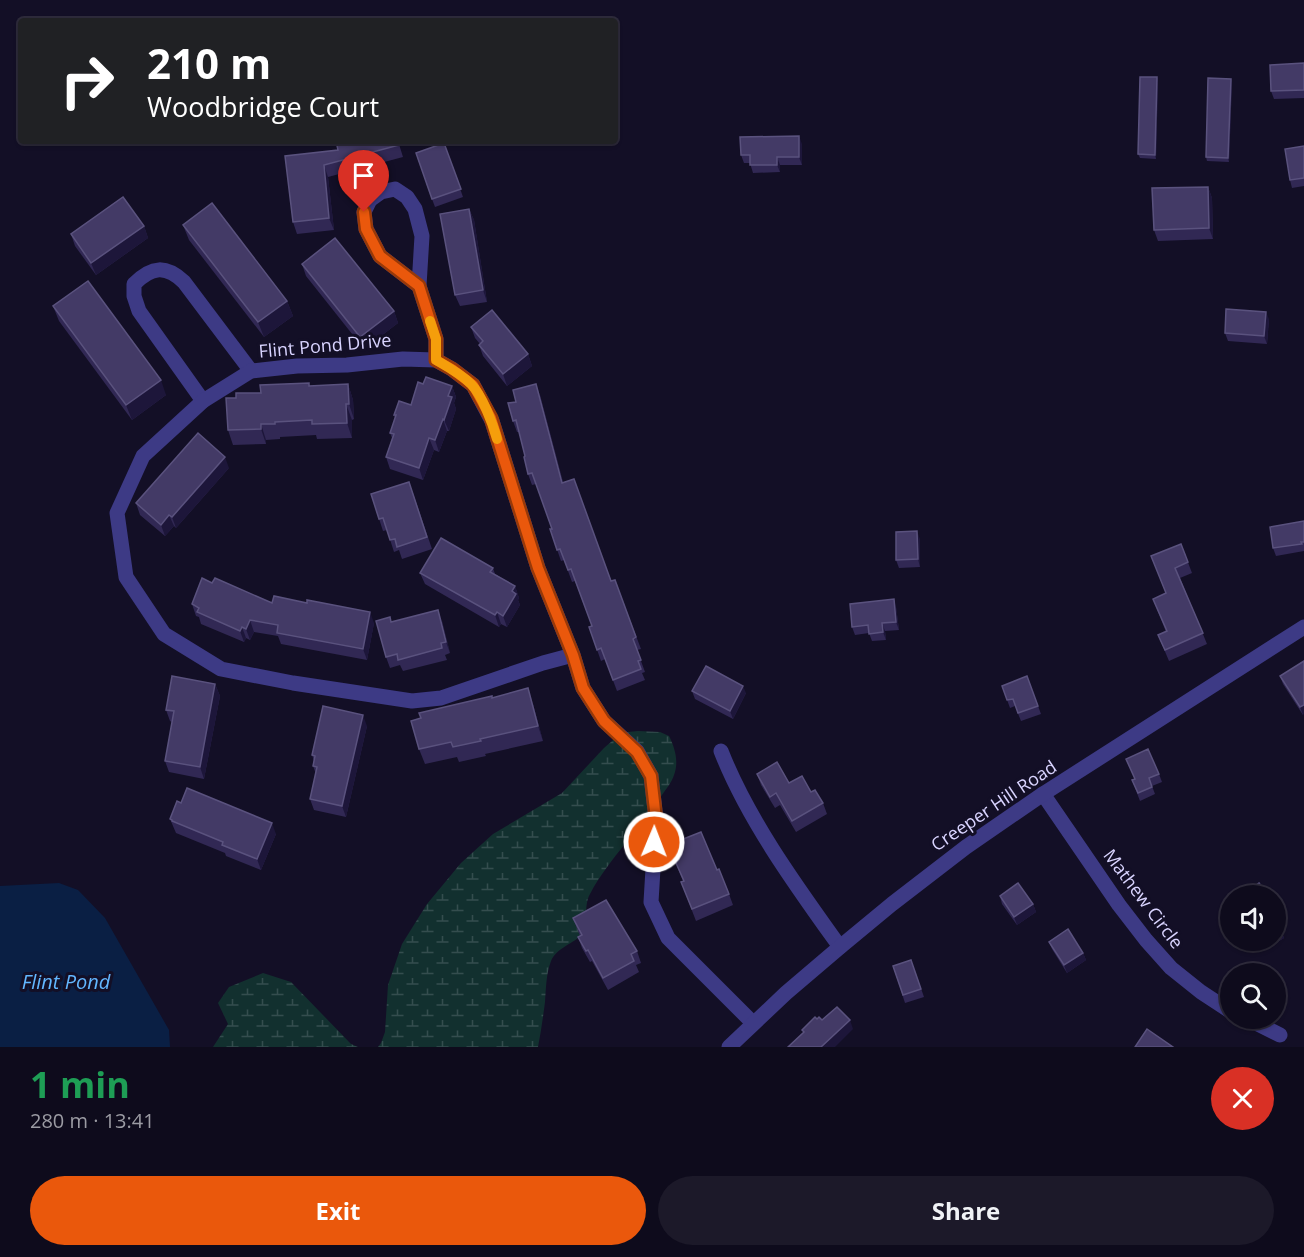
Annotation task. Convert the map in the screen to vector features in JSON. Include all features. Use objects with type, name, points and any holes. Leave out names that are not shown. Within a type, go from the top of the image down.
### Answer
[{"type":"street","points":[[419,286],[380,256],[366,229],[364,212],[370,200],[381,192],[395,189],[408,197],[415,209],[422,236],[419,286],[436,339],[436,360],[473,385],[491,418],[538,568],[573,655],[583,688],[604,721],[637,752],[651,776],[656,819],[651,902],[668,938],[753,1023]]},
{"type":"street","points":[[202,401],[139,311],[134,296],[135,284],[147,274],[164,269],[175,274],[184,282],[251,371]]},
{"type":"street","name":"Flint Pond Drive","points":[[436,360],[403,359],[251,371],[202,401],[143,456],[117,513],[126,577],[164,634],[221,669],[293,682],[412,701],[441,698],[573,655]]},
{"type":"street","name":"Creeper Hill Road","points":[[729,1047],[840,947],[930,874],[1005,819],[1304,627]]},
{"type":"street","points":[[721,751],[732,777],[762,832],[840,947]]},
{"type":"street","name":"Mathew Circle","points":[[1043,794],[1146,940],[1171,968],[1220,1004]]},
{"type":"street","points":[[1268,1029],[1280,1035]]},
{"type":"green space","points":[[638,731],[660,732],[669,736],[676,755],[674,775],[654,808],[606,868],[590,894],[582,934],[557,952],[551,961],[538,1047],[378,1047],[385,1032],[388,985],[402,944],[427,904],[461,863],[493,834],[562,793],[619,735]]},
{"type":"green space","points":[[263,973],[291,982],[351,1044],[358,1047],[213,1047],[228,1024],[218,1003],[229,987]]},
{"type":"water","name":"Flint Pond","points":[[59,883],[78,890],[105,918],[169,1030],[170,1047],[0,1047],[0,886]]},
{"type":"building","points":[[1304,63],[1304,90],[1271,91],[1270,65]]},
{"type":"building","points":[[1140,77],[1157,77],[1155,155],[1138,154]]},
{"type":"building","points":[[1208,78],[1231,79],[1228,158],[1206,157]]},
{"type":"building","points":[[799,136],[799,157],[777,157],[777,165],[750,165],[750,155],[741,155],[740,137]]},
{"type":"building","points":[[337,144],[399,145],[324,165],[329,218],[293,222],[285,156],[338,150]]},
{"type":"building","points":[[444,144],[461,189],[432,199],[416,153]]},
{"type":"building","points":[[1304,146],[1304,178],[1290,180],[1285,149]]},
{"type":"building","points":[[1208,187],[1209,228],[1154,230],[1152,188]]},
{"type":"building","points":[[123,197],[144,226],[91,263],[71,234]]},
{"type":"building","points":[[212,203],[287,301],[258,322],[183,225]]},
{"type":"building","points":[[469,209],[483,290],[455,295],[440,214]]},
{"type":"building","points":[[335,238],[394,311],[360,337],[302,264]]},
{"type":"building","points":[[88,281],[161,380],[126,405],[53,306]]},
{"type":"building","points":[[1226,309],[1266,312],[1264,336],[1225,333]]},
{"type":"building","points":[[492,310],[528,354],[503,374],[479,345],[483,341],[471,327]]},
{"type":"building","points":[[426,377],[452,386],[448,396],[452,397],[435,440],[429,438],[419,468],[386,457],[394,434],[390,433],[399,401],[411,405],[418,382],[423,384]]},
{"type":"building","points":[[309,383],[309,386],[348,384],[347,423],[312,424],[312,420],[275,422],[275,424],[261,424],[261,429],[228,430],[226,398],[236,398],[236,393],[261,393],[260,385]]},
{"type":"building","points":[[536,384],[562,483],[574,479],[611,581],[615,580],[636,637],[633,639],[641,660],[638,661],[641,669],[613,680],[601,648],[597,650],[589,627],[592,626],[571,569],[568,570],[560,549],[557,550],[532,473],[528,474],[516,420],[513,421],[508,403],[516,402],[513,390]]},
{"type":"building","points":[[198,433],[225,457],[172,517],[169,515],[161,525],[136,503]]},
{"type":"building","points":[[409,482],[427,537],[397,547],[395,539],[390,540],[383,518],[379,519],[371,494]]},
{"type":"building","points":[[1304,521],[1304,542],[1301,542],[1302,544],[1273,548],[1270,527]]},
{"type":"building","points":[[917,531],[918,559],[896,560],[896,532]]},
{"type":"building","points":[[441,538],[493,568],[490,572],[515,586],[512,591],[516,594],[503,616],[497,612],[495,615],[420,573]]},
{"type":"building","points":[[1181,544],[1188,562],[1175,568],[1203,633],[1165,650],[1158,635],[1167,631],[1153,599],[1166,593],[1151,556]]},
{"type":"building","points":[[202,578],[212,583],[215,578],[272,603],[274,596],[370,612],[363,649],[277,633],[278,625],[250,620],[246,629],[242,627],[240,631],[197,612],[199,608],[192,604]]},
{"type":"building","points":[[894,599],[896,622],[882,623],[883,632],[869,634],[868,625],[852,627],[850,604]]},
{"type":"building","points":[[438,610],[446,642],[441,643],[442,648],[398,660],[397,654],[386,657],[376,621],[390,617],[391,622]]},
{"type":"building","points":[[1304,661],[1304,705],[1300,707],[1280,676]]},
{"type":"building","points":[[706,666],[743,686],[730,711],[692,691]]},
{"type":"building","points":[[172,676],[215,684],[200,767],[165,761],[174,711],[166,710]]},
{"type":"building","points":[[1027,676],[1038,706],[1018,713],[1013,699],[1007,700],[1002,686]]},
{"type":"building","points":[[528,688],[538,726],[453,747],[451,742],[419,749],[411,721],[421,718],[419,713]]},
{"type":"building","points":[[323,706],[363,715],[342,806],[310,799],[317,767],[313,766],[315,756],[312,755]]},
{"type":"building","points":[[1148,749],[1159,774],[1149,778],[1152,787],[1138,793],[1132,780],[1135,779],[1126,759]]},
{"type":"building","points":[[777,762],[789,783],[802,776],[811,792],[815,790],[823,803],[792,821],[776,793],[770,797],[757,774]]},
{"type":"building","points":[[187,788],[272,823],[257,859],[222,845],[223,842],[170,819],[177,801],[181,803]]},
{"type":"building","points":[[701,832],[729,894],[692,909],[681,882],[684,881],[668,845]]},
{"type":"building","points":[[1018,883],[1033,904],[1014,917],[1000,896]]},
{"type":"building","points":[[606,900],[637,951],[631,954],[634,961],[603,978],[578,937],[582,935],[573,918]]},
{"type":"building","points":[[1068,929],[1083,953],[1064,965],[1049,942]]},
{"type":"building","points":[[911,960],[921,989],[903,995],[893,966]]},
{"type":"building","points":[[837,1007],[850,1020],[821,1047],[788,1047],[804,1032],[802,1030],[815,1017],[822,1020]]},
{"type":"building","points":[[1147,1029],[1173,1047],[1135,1047]]},
{"type":"slow traffic","points":[[430,321],[436,339],[436,360],[473,385],[491,418],[497,439]]},
{"type":"route","points":[[364,212],[366,229],[380,256],[419,286],[436,339],[436,360],[473,385],[491,418],[538,568],[573,655],[583,688],[604,721],[637,752],[651,776],[656,819],[654,842]]}]
